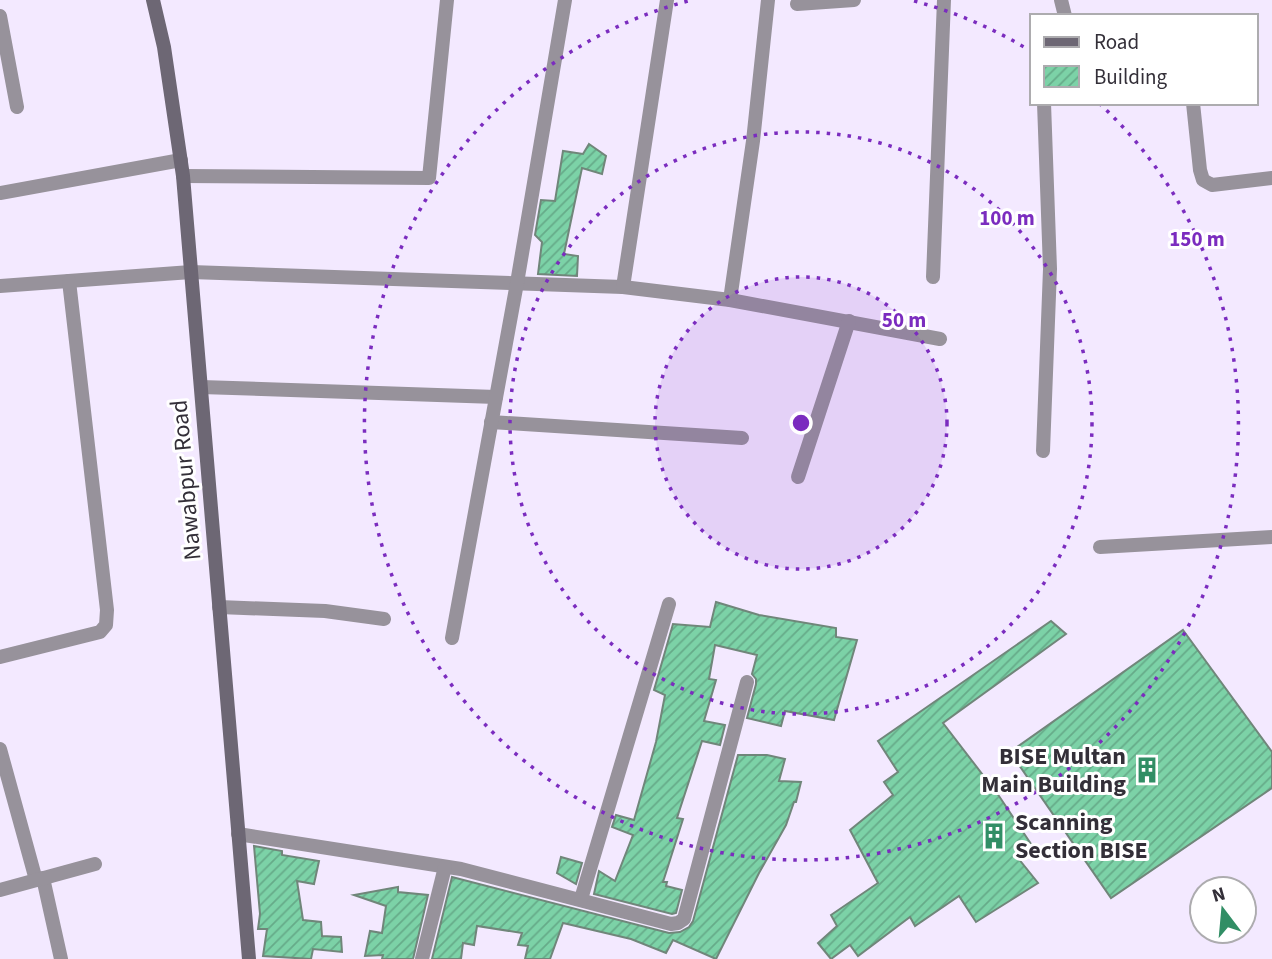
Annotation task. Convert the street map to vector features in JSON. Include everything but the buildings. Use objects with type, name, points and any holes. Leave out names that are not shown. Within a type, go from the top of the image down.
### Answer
[{"type":"street","name":"Nawabpur Road","points":[[153,0],[164,47],[183,176],[249,959]]},
{"type":"street","points":[[183,176],[429,178],[447,0]]},
{"type":"street","points":[[452,638],[565,0]]},
{"type":"street","points":[[623,286],[667,0]]},
{"type":"street","points":[[730,300],[753,141],[768,0]]},
{"type":"street","points":[[797,4],[854,0]]},
{"type":"street","points":[[933,276],[944,0]]},
{"type":"street","points":[[0,16],[17,107]]},
{"type":"street","points":[[1043,451],[1050,270],[1044,105]]},
{"type":"street","points":[[1193,105],[1203,180],[1212,185],[1272,178]]},
{"type":"street","points":[[0,193],[181,160]]},
{"type":"street","points":[[0,286],[191,272],[623,286],[730,300],[940,339]]},
{"type":"street","points":[[0,657],[100,632],[106,625],[107,610],[69,281]]},
{"type":"street","points":[[798,477],[849,321]]},
{"type":"street","points":[[201,387],[496,397]]},
{"type":"street","points":[[491,422],[742,438]]},
{"type":"street","points":[[1100,547],[1272,537]]},
{"type":"street","points":[[581,900],[669,604]]},
{"type":"street","points":[[219,607],[325,611],[384,619]]},
{"type":"street","points":[[238,834],[445,867],[671,924],[678,923],[684,919],[747,682]]},
{"type":"street","points":[[0,748],[61,959]]},
{"type":"street","points":[[0,890],[95,864]]},
{"type":"street","points":[[422,959],[445,867]]},
{"type":"place","name":"BISE Multan Main Building","points":[[1147,770]]},
{"type":"place","name":"Scanning Section BISE","points":[[994,836]]}]
